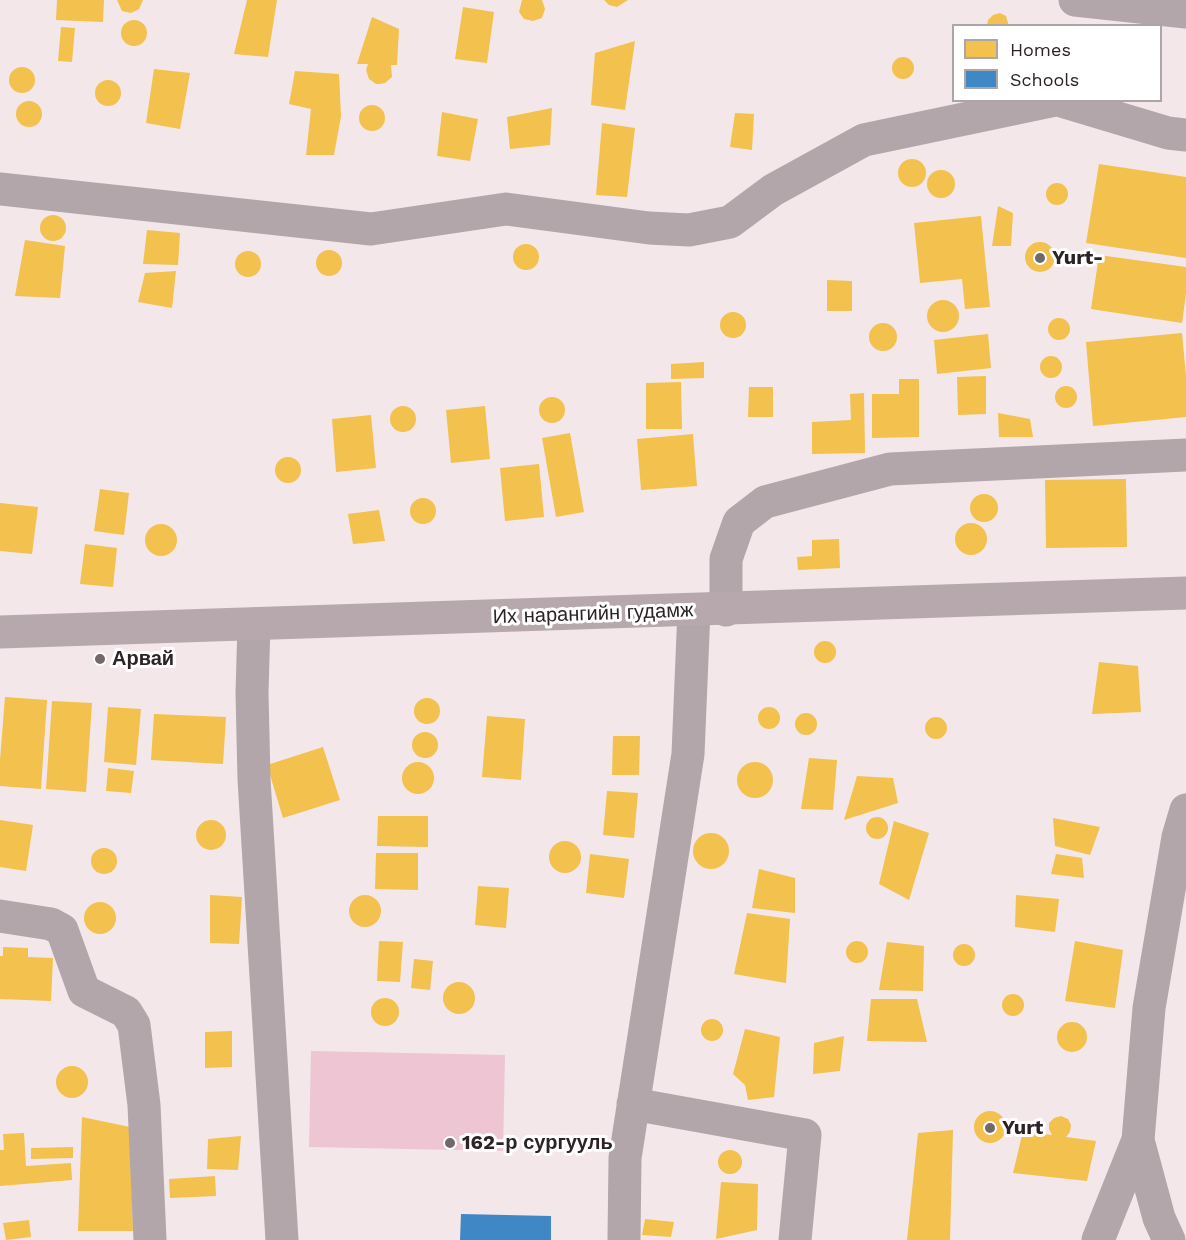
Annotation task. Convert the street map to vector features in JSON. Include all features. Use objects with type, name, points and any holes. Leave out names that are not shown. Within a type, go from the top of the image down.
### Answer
[{"type":"main road","name":"Их нарангийн гудамж","points":[[0,632],[726,610],[1186,593]]},
{"type":"street","points":[[1075,0],[1186,12]]},
{"type":"street","points":[[0,189],[371,229],[506,209],[649,228],[689,230],[730,222],[773,190],[864,140],[1046,102]]},
{"type":"street","points":[[1063,102],[1168,133],[1186,135]]},
{"type":"street","points":[[726,610],[726,559],[739,522],[765,502],[890,469],[1186,455]]},
{"type":"street","points":[[624,1240],[624,1158],[688,754],[694,610]]},
{"type":"street","points":[[254,624],[252,693],[254,779],[282,1240]]},
{"type":"street","points":[[1098,1240],[1138,1140],[1149,1008],[1178,837],[1186,810]]},
{"type":"street","points":[[0,916],[51,924],[62,930],[84,991],[126,1012],[134,1025],[144,1106],[150,1240]]},
{"type":"street","points":[[633,1104],[806,1136],[795,1240]]},
{"type":"street","points":[[1138,1140],[1160,1218],[1169,1240]]},
{"type":"shaded area","points":[[311,1051],[505,1055],[503,1151],[309,1147]]},
{"type":"building: Homes","points":[[57,0],[104,0],[103,22],[56,20]]},
{"type":"building: Homes","points":[[117,0],[143,0],[139,9],[131,13],[122,11]]},
{"type":"building: Homes","points":[[247,0],[277,0],[268,57],[234,54]]},
{"type":"building: Homes","points":[[522,0],[542,0],[545,9],[542,18],[533,21],[524,19],[519,12]]},
{"type":"building: Homes","points":[[604,0],[628,0],[617,7],[609,5]]},
{"type":"building: Homes","points":[[463,7],[494,12],[487,63],[455,59]]},
{"type":"building: Homes","points":[[1000,13],[1006,16],[1008,24],[987,24],[993,15]]},
{"type":"building: Homes","points":[[372,17],[399,29],[397,65],[391,65],[392,77],[380,84],[369,79],[366,70],[368,64],[357,64]]},
{"type":"building: Homes","points":[[134,20],[143,24],[147,33],[143,42],[134,46],[125,42],[121,33],[125,24]]},
{"type":"building: Homes","points":[[61,27],[75,28],[72,62],[58,61]]},
{"type":"building: Homes","points":[[635,41],[625,110],[591,105],[595,53]]},
{"type":"building: Homes","points":[[903,57],[911,60],[914,68],[911,76],[903,79],[895,76],[892,68],[895,60]]},
{"type":"building: Homes","points":[[22,67],[31,71],[35,80],[31,89],[22,93],[13,89],[9,80],[13,71]]},
{"type":"building: Homes","points":[[154,69],[190,73],[180,129],[146,123]]},
{"type":"building: Homes","points":[[295,71],[339,74],[341,116],[334,155],[306,155],[311,109],[289,104]]},
{"type":"building: Homes","points":[[108,80],[117,84],[121,93],[117,102],[108,106],[99,102],[95,93],[99,84]]},
{"type":"building: Homes","points":[[29,101],[38,105],[42,114],[38,123],[29,127],[20,123],[16,114],[20,105]]},
{"type":"building: Homes","points":[[372,105],[381,109],[385,118],[381,127],[372,131],[363,127],[359,118],[363,109]]},
{"type":"building: Homes","points":[[552,108],[550,145],[510,149],[507,117]]},
{"type":"building: Homes","points":[[442,112],[478,119],[470,161],[437,156]]},
{"type":"building: Homes","points":[[735,113],[754,114],[752,150],[730,147]]},
{"type":"building: Homes","points":[[602,123],[635,128],[627,197],[596,195]]},
{"type":"building: Homes","points":[[912,159],[922,163],[926,173],[922,183],[912,187],[902,183],[898,173],[902,163]]},
{"type":"building: Homes","points":[[1099,164],[1186,177],[1186,258],[1086,243]]},
{"type":"building: Homes","points":[[941,170],[951,174],[955,184],[951,194],[941,198],[931,194],[927,184],[931,174]]},
{"type":"building: Homes","points":[[1057,183],[1065,186],[1068,194],[1065,202],[1057,205],[1049,202],[1046,194],[1049,186]]},
{"type":"building: Homes","points":[[998,206],[1013,213],[1011,246],[992,246]]},
{"type":"building: Homes","points":[[53,215],[62,219],[66,228],[62,237],[53,241],[44,237],[40,228],[44,219]]},
{"type":"building: Homes","points":[[981,216],[990,307],[965,309],[962,279],[920,283],[914,223]]},
{"type":"building: Homes","points":[[147,230],[180,233],[178,265],[143,264]]},
{"type":"building: Homes","points":[[25,240],[65,246],[60,298],[15,296]]},
{"type":"building: Homes","name":"Yurt-","points":[[1040,242],[1050,247],[1055,257],[1050,267],[1040,272],[1030,267],[1025,257],[1030,247]]},
{"type":"building: Homes","points":[[526,244],[535,248],[539,257],[535,266],[526,270],[517,266],[513,257],[517,248]]},
{"type":"building: Homes","points":[[329,250],[338,254],[342,263],[338,272],[329,276],[320,272],[316,263],[320,254]]},
{"type":"building: Homes","points":[[248,251],[257,255],[261,264],[257,273],[248,277],[239,273],[235,264],[239,255]]},
{"type":"building: Homes","points":[[1099,255],[1186,267],[1186,294],[1182,323],[1091,309]]},
{"type":"building: Homes","points":[[176,271],[172,308],[138,302],[145,273]]},
{"type":"building: Homes","points":[[827,280],[852,281],[852,311],[827,311]]},
{"type":"building: Homes","points":[[943,300],[954,305],[959,316],[954,327],[943,332],[932,327],[927,316],[932,305]]},
{"type":"building: Homes","points":[[733,312],[742,316],[746,325],[742,334],[733,338],[724,334],[720,325],[724,316]]},
{"type":"building: Homes","points":[[1059,318],[1067,321],[1070,329],[1067,337],[1059,340],[1051,337],[1048,329],[1051,321]]},
{"type":"building: Homes","points":[[883,323],[893,327],[897,337],[893,347],[883,351],[873,347],[869,337],[873,327]]},
{"type":"building: Homes","points":[[1182,333],[1186,376],[1186,417],[1093,426],[1086,342]]},
{"type":"building: Homes","points":[[988,334],[991,368],[937,374],[934,340]]},
{"type":"building: Homes","points":[[1051,356],[1059,359],[1062,367],[1059,375],[1051,378],[1043,375],[1040,367],[1043,359]]},
{"type":"building: Homes","points":[[704,362],[704,378],[671,379],[671,364]]},
{"type":"building: Homes","points":[[986,376],[986,414],[958,415],[957,377]]},
{"type":"building: Homes","points":[[899,379],[919,379],[919,437],[872,438],[872,394],[899,394]]},
{"type":"building: Homes","points":[[681,382],[682,429],[646,429],[646,383]]},
{"type":"building: Homes","points":[[1066,386],[1074,389],[1077,397],[1074,405],[1066,408],[1058,405],[1055,397],[1058,389]]},
{"type":"building: Homes","points":[[749,387],[773,387],[773,417],[748,417]]},
{"type":"building: Homes","points":[[864,393],[865,453],[812,454],[812,422],[851,420],[850,394]]},
{"type":"building: Homes","points":[[552,397],[561,401],[565,410],[561,419],[552,423],[543,419],[539,410],[543,401]]},
{"type":"building: Homes","points":[[403,406],[412,410],[416,419],[412,428],[403,432],[394,428],[390,419],[394,410]]},
{"type":"building: Homes","points":[[485,406],[490,459],[451,463],[446,410]]},
{"type":"building: Homes","points":[[998,413],[1030,419],[1033,437],[999,437]]},
{"type":"building: Homes","points":[[371,415],[376,468],[336,472],[332,419]]},
{"type":"building: Homes","points":[[570,433],[584,512],[556,517],[542,438]]},
{"type":"building: Homes","points":[[693,434],[697,486],[641,490],[637,439]]},
{"type":"building: Homes","points":[[288,457],[297,461],[301,470],[297,479],[288,483],[279,479],[275,470],[279,461]]},
{"type":"building: Homes","points":[[539,464],[544,517],[505,521],[500,468]]},
{"type":"building: Homes","points":[[1126,479],[1127,547],[1046,548],[1045,480]]},
{"type":"building: Homes","points":[[100,489],[129,493],[124,535],[94,531]]},
{"type":"building: Homes","points":[[984,494],[994,498],[998,508],[994,518],[984,522],[974,518],[970,508],[974,498]]},
{"type":"building: Homes","points":[[423,498],[432,502],[436,511],[432,520],[423,524],[414,520],[410,511],[414,502]]},
{"type":"building: Homes","points":[[0,503],[38,507],[32,554],[0,551]]},
{"type":"building: Homes","points":[[379,510],[385,541],[353,544],[348,514]]},
{"type":"building: Homes","points":[[971,523],[982,528],[987,539],[982,550],[971,555],[960,550],[955,539],[960,528]]},
{"type":"building: Homes","points":[[161,524],[172,529],[177,540],[172,551],[161,556],[150,551],[145,540],[150,529]]},
{"type":"building: Homes","points":[[839,539],[840,568],[798,570],[797,557],[812,556],[812,540]]},
{"type":"building: Homes","points":[[85,544],[117,548],[113,587],[80,584]]},
{"type":"building: Homes","points":[[825,641],[833,644],[836,652],[833,660],[825,663],[817,660],[814,652],[817,644]]},
{"type":"building: Homes","points":[[1099,662],[1138,666],[1141,712],[1092,714]]},
{"type":"building: Homes","points":[[5,697],[47,700],[41,789],[0,786]]},
{"type":"building: Homes","points":[[427,698],[436,702],[440,711],[436,720],[427,724],[418,720],[414,711],[418,702]]},
{"type":"building: Homes","points":[[52,701],[92,703],[86,792],[46,789]]},
{"type":"building: Homes","points":[[108,707],[141,709],[136,765],[104,762]]},
{"type":"building: Homes","points":[[769,707],[777,710],[780,718],[777,726],[769,729],[761,726],[758,718],[761,710]]},
{"type":"building: Homes","points":[[806,713],[814,716],[817,724],[814,732],[806,735],[798,732],[795,724],[798,716]]},
{"type":"building: Homes","points":[[154,714],[226,717],[223,764],[151,760]]},
{"type":"building: Homes","points":[[487,716],[525,719],[521,780],[482,777]]},
{"type":"building: Homes","points":[[936,717],[944,720],[947,728],[944,736],[936,739],[928,736],[925,728],[928,720]]},
{"type":"building: Homes","points":[[425,732],[434,736],[438,745],[434,754],[425,758],[416,754],[412,745],[416,736]]},
{"type":"building: Homes","points":[[613,736],[640,736],[639,775],[612,775]]},
{"type":"building: Homes","points":[[323,747],[340,800],[283,818],[267,765]]},
{"type":"building: Homes","points":[[809,758],[837,760],[833,810],[801,809]]},
{"type":"building: Homes","points":[[418,762],[429,767],[434,778],[429,789],[418,794],[407,789],[402,778],[407,767]]},
{"type":"building: Homes","points":[[755,762],[768,767],[773,780],[768,793],[755,798],[742,793],[737,780],[742,767]]},
{"type":"building: Homes","points":[[108,768],[134,771],[131,793],[106,791]]},
{"type":"building: Homes","points":[[857,776],[893,778],[898,803],[844,820]]},
{"type":"building: Homes","points":[[607,791],[638,793],[634,838],[603,835]]},
{"type":"building: Homes","points":[[378,816],[428,816],[428,847],[377,846]]},
{"type":"building: Homes","points":[[877,817],[885,820],[888,828],[885,836],[877,839],[869,836],[866,828],[869,820]]},
{"type":"building: Homes","points":[[1053,818],[1100,827],[1090,855],[1055,846]]},
{"type":"building: Homes","points":[[0,820],[33,825],[26,871],[0,867]]},
{"type":"building: Homes","points":[[211,820],[221,825],[226,835],[221,845],[211,850],[201,845],[196,835],[201,825]]},
{"type":"building: Homes","points":[[894,821],[929,833],[909,900],[879,884]]},
{"type":"building: Homes","points":[[711,833],[724,838],[729,851],[724,864],[711,869],[698,864],[693,851],[698,838]]},
{"type":"building: Homes","points":[[565,841],[576,846],[581,857],[576,868],[565,873],[554,868],[549,857],[554,846]]},
{"type":"building: Homes","points":[[104,848],[113,852],[117,861],[113,870],[104,874],[95,870],[91,861],[95,852]]},
{"type":"building: Homes","points":[[376,853],[418,853],[418,890],[375,889]]},
{"type":"building: Homes","points":[[590,854],[629,859],[624,898],[586,893]]},
{"type":"building: Homes","points":[[1056,854],[1082,858],[1084,878],[1051,874]]},
{"type":"building: Homes","points":[[759,869],[795,878],[795,913],[752,908]]},
{"type":"building: Homes","points":[[478,886],[509,888],[506,928],[475,925]]},
{"type":"building: Homes","points":[[210,895],[242,897],[239,944],[210,943]]},
{"type":"building: Homes","points":[[365,895],[376,900],[381,911],[376,922],[365,927],[354,922],[349,911],[354,900]]},
{"type":"building: Homes","points":[[1016,895],[1059,899],[1055,932],[1015,927]]},
{"type":"building: Homes","points":[[100,902],[111,907],[116,918],[111,929],[100,934],[89,929],[84,918],[89,907]]},
{"type":"building: Homes","points":[[747,913],[790,919],[786,983],[734,974]]},
{"type":"building: Homes","points":[[379,941],[403,942],[400,982],[377,981]]},
{"type":"building: Homes","points":[[857,941],[865,944],[868,952],[865,960],[857,963],[849,960],[846,952],[849,944]]},
{"type":"building: Homes","points":[[1075,941],[1123,950],[1115,1008],[1065,1001]]},
{"type":"building: Homes","points":[[887,942],[924,946],[923,991],[879,990]]},
{"type":"building: Homes","points":[[964,944],[972,947],[975,955],[972,963],[964,966],[956,963],[953,955],[956,947]]},
{"type":"building: Homes","points":[[3,947],[28,948],[28,957],[53,958],[51,1001],[0,999],[0,956],[3,956]]},
{"type":"building: Homes","points":[[414,959],[433,961],[430,990],[411,988]]},
{"type":"building: Homes","points":[[459,982],[470,987],[475,998],[470,1009],[459,1014],[448,1009],[443,998],[448,987]]},
{"type":"building: Homes","points":[[1013,994],[1021,997],[1024,1005],[1021,1013],[1013,1016],[1005,1013],[1002,1005],[1005,997]]},
{"type":"building: Homes","points":[[385,998],[395,1002],[399,1012],[395,1022],[385,1026],[375,1022],[371,1012],[375,1002]]},
{"type":"building: Homes","points":[[871,999],[917,999],[927,1042],[867,1041]]},
{"type":"building: Homes","points":[[712,1019],[720,1022],[723,1030],[720,1038],[712,1041],[704,1038],[701,1030],[704,1022]]},
{"type":"building: Homes","points":[[1072,1022],[1083,1026],[1087,1037],[1083,1048],[1072,1052],[1061,1048],[1057,1037],[1061,1026]]},
{"type":"building: Homes","points":[[745,1029],[780,1037],[774,1097],[748,1100],[745,1085],[733,1074]]},
{"type":"building: Homes","points":[[232,1031],[232,1067],[205,1068],[205,1032]]},
{"type":"building: Homes","points":[[844,1036],[840,1071],[813,1074],[814,1043]]},
{"type":"building: Homes","points":[[72,1066],[83,1071],[88,1082],[83,1093],[72,1098],[61,1093],[56,1082],[61,1071]]},
{"type":"building: Homes","name":"Yurt","points":[[990,1111],[1001,1116],[1006,1127],[1001,1138],[990,1143],[979,1138],[974,1127],[979,1116]]},
{"type":"building: Homes","points":[[1061,1116],[1068,1119],[1071,1125],[1066,1137],[1096,1141],[1087,1181],[1013,1173],[1023,1131],[1052,1135],[1049,1123]]},
{"type":"building: Homes","points":[[82,1117],[130,1127],[133,1231],[78,1231]]},
{"type":"building: Homes","points":[[953,1130],[950,1240],[907,1240],[918,1133]]},
{"type":"building: Homes","points":[[24,1133],[26,1166],[71,1163],[72,1180],[0,1186],[0,1150],[4,1150],[3,1134]]},
{"type":"building: Homes","points":[[241,1136],[238,1170],[207,1169],[208,1139]]},
{"type":"building: Homes","points":[[73,1147],[73,1158],[31,1159],[31,1148]]},
{"type":"building: Homes","points":[[730,1150],[739,1153],[742,1162],[739,1171],[730,1174],[721,1171],[718,1162],[721,1153]]},
{"type":"building: Homes","points":[[215,1176],[216,1196],[170,1198],[169,1179]]},
{"type":"building: Homes","points":[[721,1182],[758,1184],[757,1230],[716,1239]]},
{"type":"building: Homes","points":[[645,1219],[674,1222],[671,1237],[642,1235]]},
{"type":"building: Homes","points":[[29,1220],[31,1237],[6,1240],[3,1223]]},
{"type":"building: Schools","points":[[461,1214],[551,1216],[551,1240],[460,1240]]},
{"type":"place","name":"Yurt-","points":[[1040,258]]},
{"type":"place","name":"Арвай","points":[[100,659]]},
{"type":"place","name":"Yurt","points":[[990,1128]]},
{"type":"place","name":"162-р сургууль","points":[[450,1143]]}]
